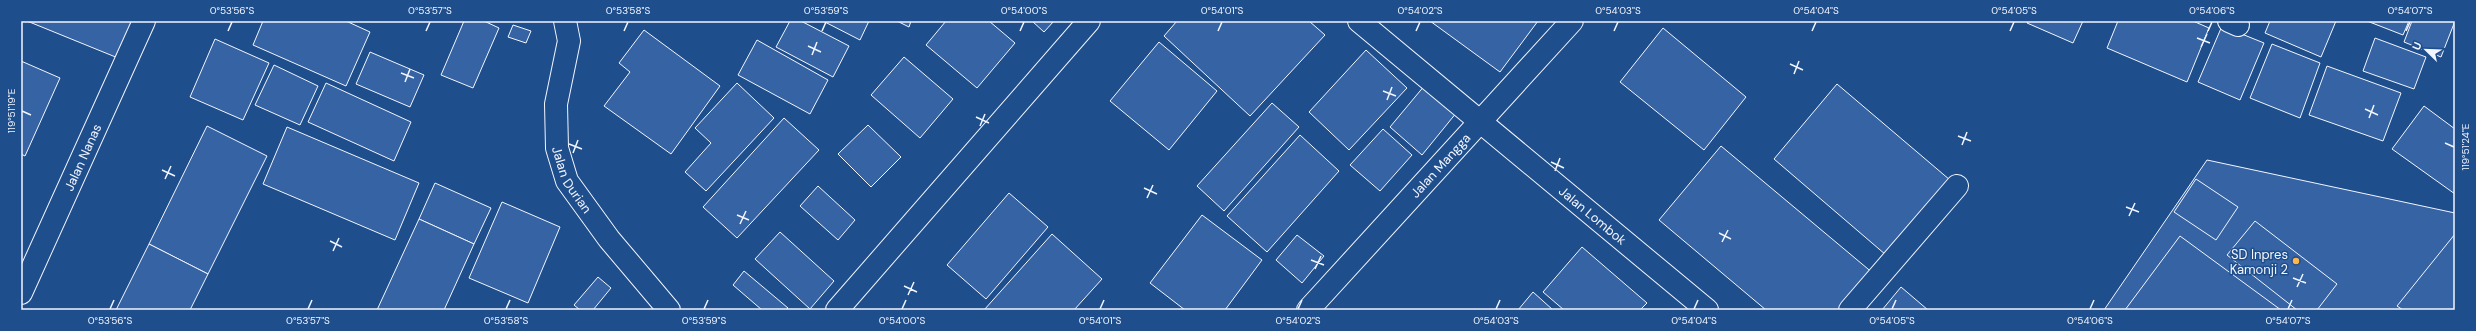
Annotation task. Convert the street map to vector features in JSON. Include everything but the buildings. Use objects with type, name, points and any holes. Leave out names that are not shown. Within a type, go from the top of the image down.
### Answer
[{"type":"street","name":"Jalan Nanas","points":[[21,294],[144,21]]},
{"type":"street","name":"Jalan Durian","points":[[565,21],[569,41],[556,104],[557,148],[567,182],[609,239],[669,310]]},
{"type":"street","points":[[837,310],[1089,21]]},
{"type":"street","name":"Jalan Lombok","points":[[1359,21],[1707,310]]},
{"type":"street","name":"Jalan Mangga","points":[[1308,310],[1572,21]]},
{"type":"street","points":[[1850,310],[1957,186]]},
{"type":"place","name":"SD Inpres Kamonji 2","points":[[2296,261]]}]
